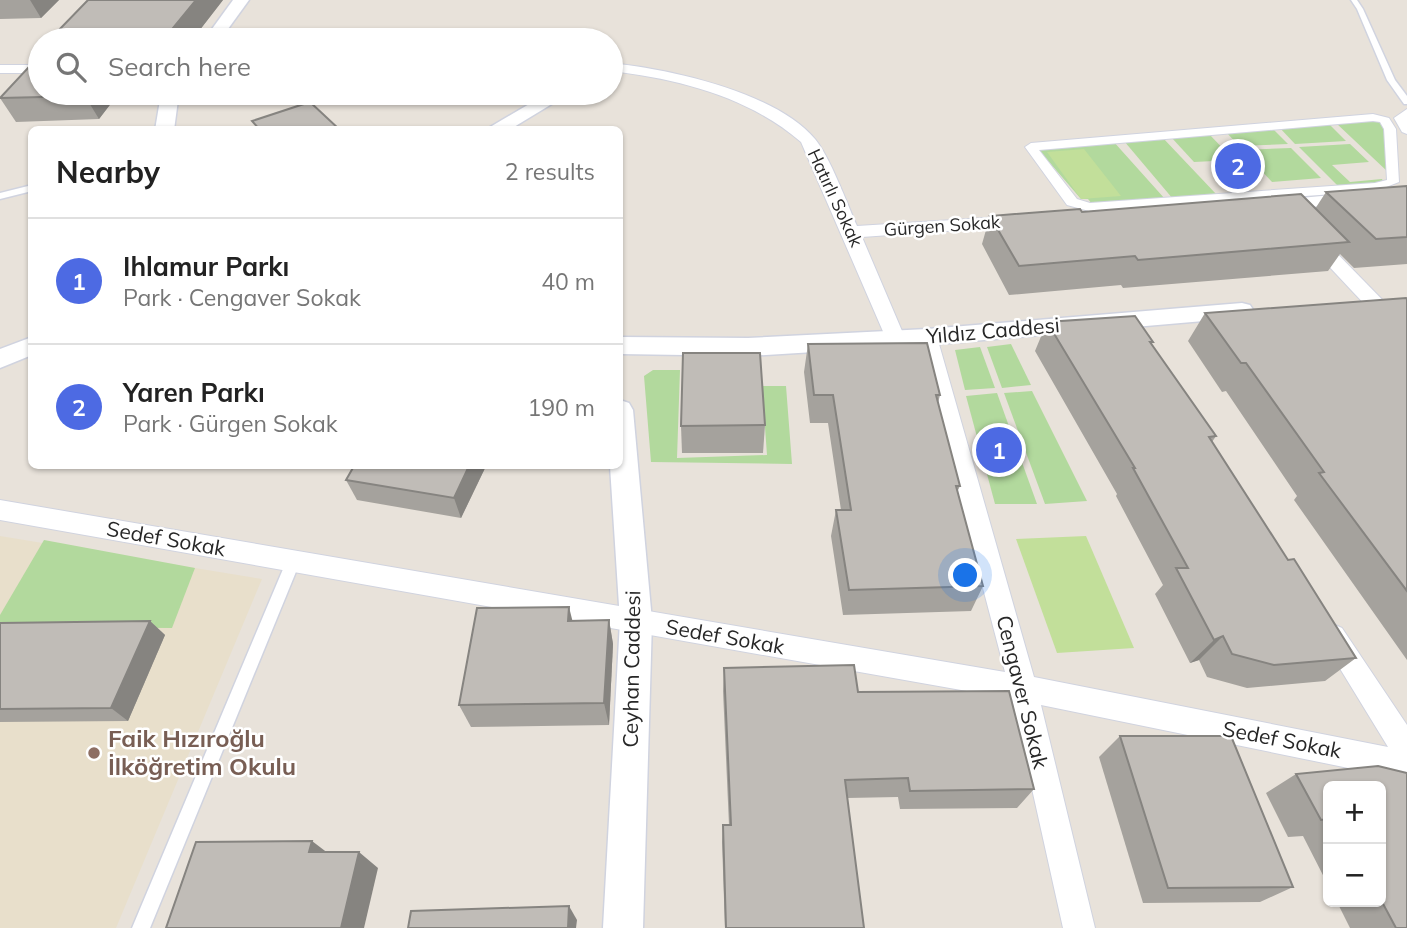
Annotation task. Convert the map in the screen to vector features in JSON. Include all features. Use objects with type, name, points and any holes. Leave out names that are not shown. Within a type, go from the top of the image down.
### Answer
[{"type":"street","points":[[221,28],[241,0]]},
{"type":"street","name":"Hatırlı Sokak","points":[[623,68],[642,69],[691,82],[772,112],[808,140],[853,232],[895,338]]},
{"type":"street","points":[[0,69],[28,69]]},
{"type":"street","points":[[165,126],[168,105]]},
{"type":"street","points":[[501,126],[539,105]]},
{"type":"street","points":[[1407,114],[1402,118],[1407,129]]},
{"type":"street","points":[[1059,219],[1273,200],[1390,184],[1393,182],[1388,122],[1373,117],[1031,147],[1072,202],[1084,206],[1273,200],[1407,193]]},
{"type":"street","points":[[1273,200],[1407,337]]},
{"type":"street","name":"Gürgen Sokak","points":[[853,232],[1031,220]]},
{"type":"street","points":[[1346,303],[1407,298]]},
{"type":"street","name":"Yıldız Caddesi","points":[[623,346],[748,347],[926,337],[1265,309]]},
{"type":"street","points":[[1130,319],[1145,342]]},
{"type":"street","name":"Cengaver Sokak","points":[[926,337],[1023,688],[1079,928]]},
{"type":"street","points":[[0,359],[28,347]]},
{"type":"street","name":"Ceyhan Caddesi","points":[[622,928],[636,621],[623,450]]},
{"type":"street","name":"Sedef Sokak","points":[[0,510],[1023,688],[1407,765]]},
{"type":"street","points":[[1317,611],[1407,751]]},
{"type":"lane","points":[[1354,0],[1391,80],[1407,102]]},
{"type":"lane","points":[[0,197],[28,189]]},
{"type":"lane","points":[[141,928],[293,562]]},
{"type":"shaded area","name":"Faik Hızıroğlu İlköğretim Okulu","points":[[0,536],[262,579],[116,928],[0,928]]},
{"type":"green space","points":[[1379,119],[1384,123],[1388,172],[1336,123]]},
{"type":"green space","points":[[1328,123],[1346,141],[1295,144],[1279,127]]},
{"type":"green space","points":[[1272,128],[1288,144],[1239,146],[1226,132]]},
{"type":"green space","points":[[1208,133],[1234,160],[1194,162],[1171,137]]},
{"type":"green space","points":[[1162,137],[1217,195],[1173,199],[1124,141]]},
{"type":"green space","points":[[1113,141],[1165,199],[1093,205],[1088,199],[1081,199],[1037,148]]},
{"type":"green space","points":[[1350,144],[1369,162],[1332,165],[1350,182],[1382,179],[1384,183],[1340,188],[1299,147]]},
{"type":"green space","points":[[1291,148],[1321,178],[1272,182],[1242,150]]},
{"type":"green space","points":[[1084,149],[1121,196],[1081,199],[1047,152]]},
{"type":"green space","points":[[1011,344],[1031,385],[1002,388],[987,347]]},
{"type":"green space","points":[[980,347],[995,388],[965,390],[955,350]]},
{"type":"green space","points":[[653,370],[680,370],[677,458],[767,455],[762,386],[786,386],[792,464],[651,462],[644,376]]},
{"type":"green space","points":[[1032,391],[1087,501],[1045,504],[1004,393]]},
{"type":"green space","points":[[997,393],[1037,504],[995,504],[966,396]]},
{"type":"green space","points":[[1086,536],[1134,648],[1057,653],[1016,539]]},
{"type":"green space","points":[[44,540],[195,568],[172,628],[0,627],[0,615]]},
{"type":"building","points":[[88,0],[196,0],[173,28],[61,28]]},
{"type":"building","points":[[28,68],[28,97],[0,98]]},
{"type":"building","points":[[301,105],[313,105],[336,126],[256,126],[252,121]]},
{"type":"building","points":[[1407,186],[1407,237],[1376,239],[1326,192]]},
{"type":"building","points":[[1301,194],[1349,242],[1138,260],[1135,256],[1019,266],[990,216],[1080,209],[1082,212]]},
{"type":"building","points":[[1406,298],[1407,591],[1319,473],[1324,472],[1246,363],[1241,363],[1205,313]]},
{"type":"building","points":[[1135,316],[1153,342],[1150,342],[1216,436],[1209,437],[1288,560],[1294,559],[1356,658],[1274,665],[1232,654],[1223,636],[1214,640],[1176,568],[1188,568],[1135,468],[1047,322]]},
{"type":"building","points":[[927,343],[940,395],[936,395],[960,486],[956,486],[983,586],[849,590],[836,510],[851,510],[833,395],[814,395],[808,344]]},
{"type":"building","points":[[683,353],[760,353],[765,425],[681,426]]},
{"type":"building","points":[[352,469],[468,469],[454,498],[346,480]]},
{"type":"building","points":[[569,607],[568,621],[609,620],[604,703],[459,705],[477,608]]},
{"type":"building","points":[[150,621],[111,708],[0,709],[0,623]]},
{"type":"building","points":[[854,665],[858,692],[1009,691],[1034,789],[910,791],[908,778],[845,780],[864,928],[726,928],[723,825],[731,825],[724,668]]},
{"type":"building","points":[[1120,736],[1231,736],[1293,887],[1168,888]]},
{"type":"building","points":[[1378,766],[1407,773],[1407,928],[1396,928],[1385,907],[1386,781],[1323,781],[1321,820],[1296,774]]},
{"type":"building","points":[[312,841],[309,852],[359,852],[341,928],[166,928],[196,842]]},
{"type":"building","points":[[569,906],[568,928],[408,928],[411,911]]},
{"type":"place","name":"Yaren Parkı","points":[[1238,166]]},
{"type":"place","name":"Ihlamur Parkı","points":[[999,450]]},
{"type":"place","name":"Faik Hızıroğlu İlköğretim Okulu","points":[[94,753]]}]
